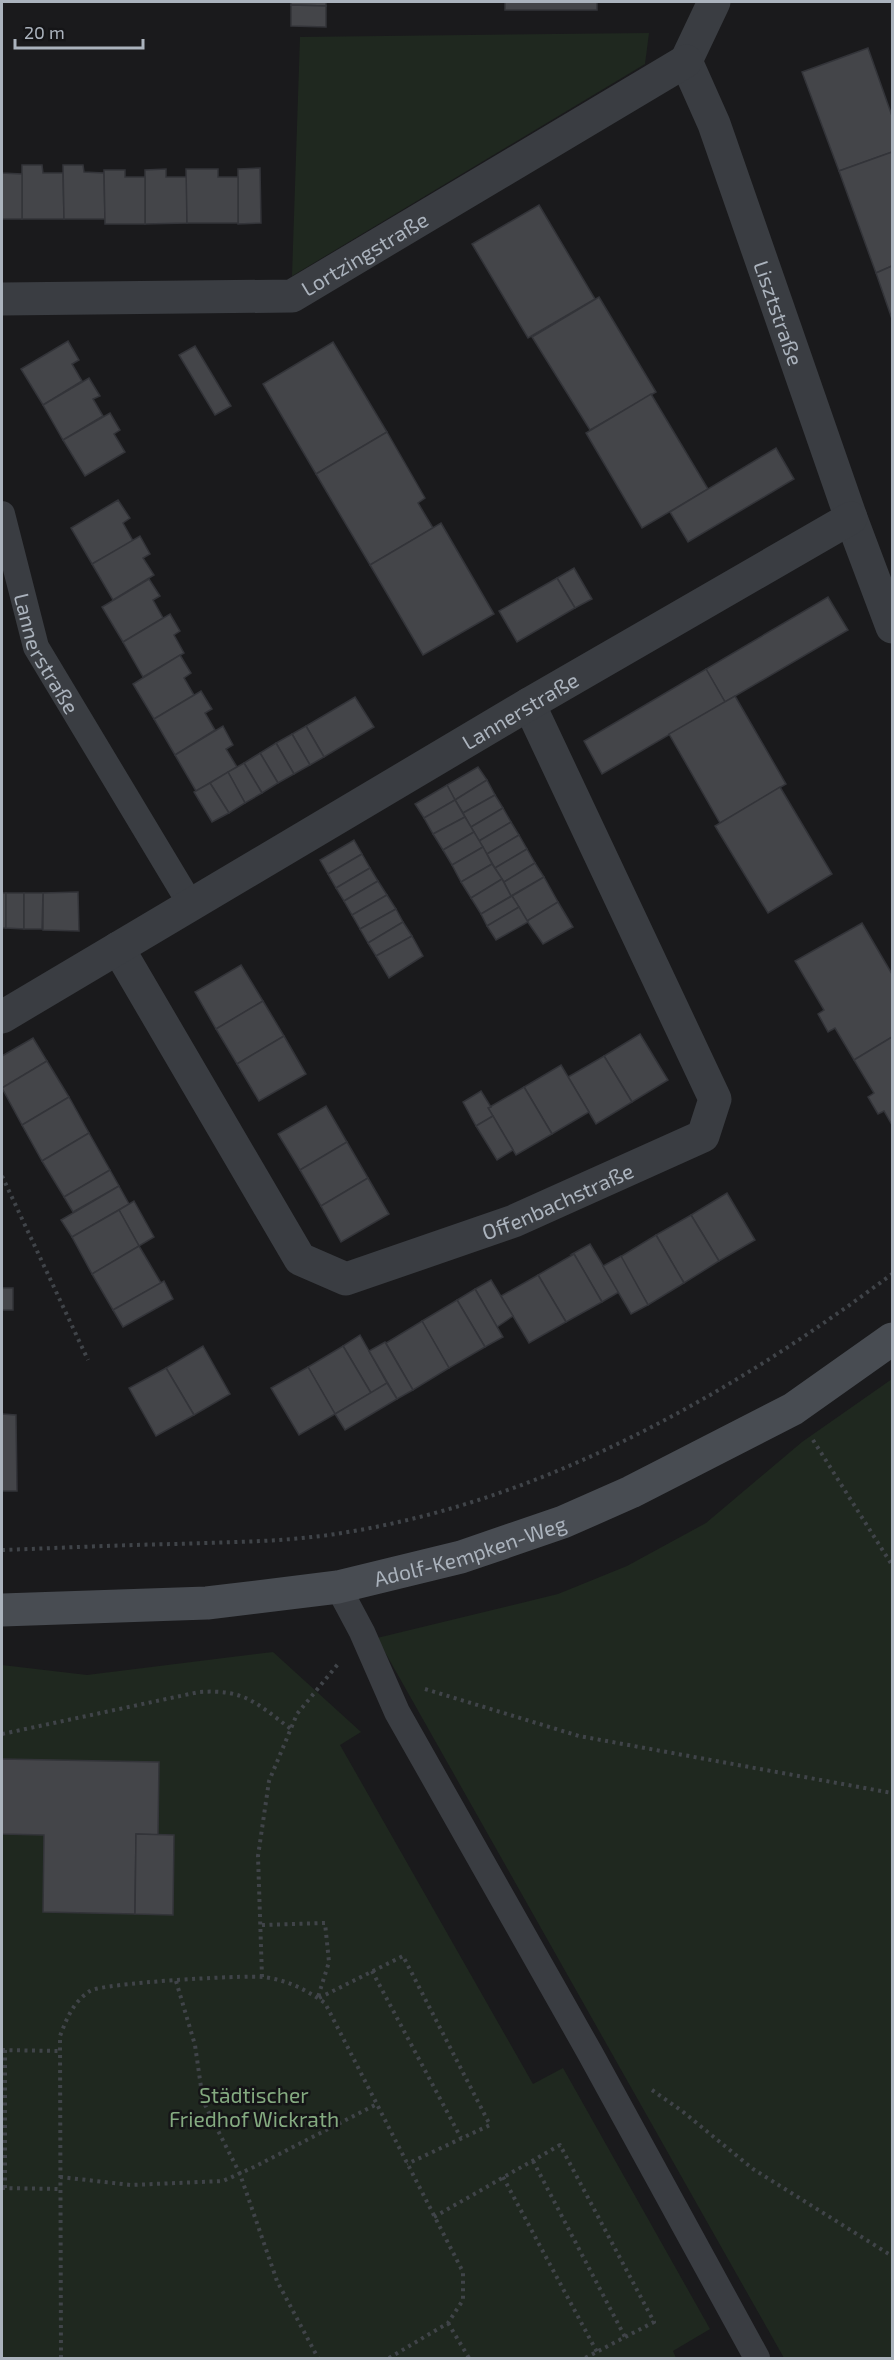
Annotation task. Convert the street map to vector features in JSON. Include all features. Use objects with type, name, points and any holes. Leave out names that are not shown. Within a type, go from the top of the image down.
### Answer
[{"type":"main road","name":"Adolf-Kempken-Weg","points":[[2,1610],[207,1603],[338,1587],[461,1557],[562,1522],[632,1492],[793,1409],[892,1339]]},
{"type":"street","points":[[686,61],[714,2]]},
{"type":"street","name":"Lortzingstraße","points":[[2,299],[292,296],[686,61]]},
{"type":"street","name":"Lisztstraße","points":[[686,61],[714,124],[850,518],[892,627]]},
{"type":"street","name":"Lannerstraße","points":[[2,1017],[529,704],[850,518]]},
{"type":"street","name":"Offenbachstraße","points":[[118,948],[300,1259],[346,1279],[514,1221],[703,1136],[715,1099],[529,704]]},
{"type":"lane","name":"Lannerstraße","points":[[2,514],[36,647],[191,905]]},
{"type":"lane","points":[[338,1587],[362,1632],[397,1712],[757,2358]]},
{"type":"path","points":[[2,1176],[87,1360]]},
{"type":"path","points":[[2,1550],[246,1542],[341,1534],[411,1519],[477,1500],[523,1485],[592,1455],[718,1391],[830,1320],[892,1274]]},
{"type":"path","points":[[793,1409],[892,1565]]},
{"type":"path","points":[[262,1977],[258,1856],[269,1781],[297,1714],[362,1632]]},
{"type":"path","points":[[381,1676],[579,1736],[892,1793]]},
{"type":"path","points":[[2,1734],[200,1692],[222,1690],[246,1696],[291,1730]]},
{"type":"path","points":[[262,1925],[325,1923],[329,1962],[318,1998]]},
{"type":"path","points":[[318,1998],[403,1956],[490,2124],[407,2164]]},
{"type":"path","points":[[372,1971],[461,2138]]},
{"type":"path","points":[[60,2358],[60,2036],[69,2010],[91,1990],[136,1983],[262,1977],[298,1985],[325,2003],[463,2272],[463,2300],[448,2324],[389,2358]]},
{"type":"path","points":[[176,1981],[195,2045],[203,2101],[240,2174],[277,2281],[318,2358]]},
{"type":"path","points":[[60,2051],[3,2050],[3,2188],[60,2189]]},
{"type":"path","points":[[595,2064],[645,2085],[682,2110],[753,2169],[892,2256]]},
{"type":"path","points":[[60,2177],[131,2186],[223,2181],[376,2104]]},
{"type":"path","points":[[434,2217],[560,2145],[654,2322],[585,2358]]},
{"type":"path","points":[[533,2161],[625,2337]]},
{"type":"path","points":[[503,2177],[597,2352]]},
{"type":"path","points":[[448,2324],[469,2358]]},
{"type":"green space","points":[[649,33],[645,64],[292,276],[300,37]]},
{"type":"green space","points":[[892,1379],[892,2358],[784,2358],[377,1638],[558,1594],[627,1566],[706,1523],[802,1442]]},
{"type":"green space","name":"Städtischer Friedhof Wickrath","points":[[273,1652],[361,1732],[340,1745],[533,2084],[563,2068],[710,2329],[673,2351],[676,2358],[2,2358],[2,1665],[87,1675]]},
{"type":"building","points":[[291,2],[326,2],[326,6],[291,5]]},
{"type":"building","points":[[505,2],[597,2],[597,10],[505,10]]},
{"type":"building","points":[[291,5],[326,6],[326,27],[291,26]]},
{"type":"building","points":[[868,48],[892,116],[892,152],[839,171],[802,72]]},
{"type":"building","points":[[892,152],[892,266],[876,273],[839,171]]},
{"type":"building","points":[[22,165],[42,165],[43,173],[63,173],[64,219],[22,219]]},
{"type":"building","points":[[63,165],[83,165],[84,172],[104,173],[105,219],[64,219]]},
{"type":"building","points":[[260,168],[261,223],[238,224],[238,169]]},
{"type":"building","points":[[166,169],[166,177],[187,177],[187,223],[145,224],[145,170]]},
{"type":"building","points":[[186,169],[218,169],[218,177],[238,177],[238,223],[187,223]]},
{"type":"building","points":[[104,170],[125,170],[125,177],[145,177],[145,224],[105,224]]},
{"type":"building","points":[[2,173],[22,174],[22,219],[2,219]]},
{"type":"building","points":[[539,205],[595,299],[528,338],[472,244]]},
{"type":"building","points":[[892,266],[892,319],[876,273]]},
{"type":"building","points":[[599,297],[656,392],[590,430],[532,337]]},
{"type":"building","points":[[68,341],[79,360],[72,364],[82,381],[43,405],[21,369]]},
{"type":"building","points":[[333,342],[387,432],[316,474],[263,384]]},
{"type":"building","points":[[195,346],[231,406],[215,415],[179,355]]},
{"type":"building","points":[[89,378],[100,396],[93,399],[103,416],[63,440],[43,405]]},
{"type":"building","points":[[651,394],[708,489],[642,528],[586,433]]},
{"type":"building","points":[[110,413],[120,430],[114,434],[125,452],[85,476],[63,440]]},
{"type":"building","points":[[387,432],[425,498],[418,503],[433,528],[370,565],[316,474]]},
{"type":"building","points":[[776,448],[794,479],[688,542],[670,512]]},
{"type":"building","points":[[118,500],[130,518],[123,523],[133,541],[92,564],[71,528]]},
{"type":"building","points":[[441,523],[494,614],[423,655],[370,565]]},
{"type":"building","points":[[140,536],[150,554],[143,558],[154,575],[113,600],[92,564]]},
{"type":"building","points":[[574,568],[592,599],[575,608],[557,578]]},
{"type":"building","points":[[557,578],[575,608],[517,642],[499,611]]},
{"type":"building","points":[[149,579],[160,596],[153,600],[163,618],[123,642],[102,607]]},
{"type":"building","points":[[828,597],[848,630],[725,702],[706,669]]},
{"type":"building","points":[[170,614],[180,631],[174,635],[184,653],[143,677],[123,642]]},
{"type":"building","points":[[180,655],[191,673],[184,678],[194,695],[154,719],[133,684]]},
{"type":"building","points":[[706,669],[725,702],[602,774],[584,741]]},
{"type":"building","points":[[201,691],[212,709],[205,713],[215,730],[175,755],[154,719]]},
{"type":"building","points":[[735,696],[786,784],[720,823],[669,734]]},
{"type":"building","points":[[355,697],[374,727],[324,757],[306,726]]},
{"type":"building","points":[[223,726],[233,745],[226,749],[237,767],[196,791],[175,755]]},
{"type":"building","points":[[306,726],[324,757],[310,765],[292,734]]},
{"type":"building","points":[[292,734],[310,765],[294,774],[276,743]]},
{"type":"building","points":[[276,743],[294,774],[278,783],[260,753]]},
{"type":"building","points":[[260,753],[278,783],[262,793],[244,763]]},
{"type":"building","points":[[244,763],[262,793],[245,803],[228,772]]},
{"type":"building","points":[[478,767],[487,780],[455,800],[447,785]]},
{"type":"building","points":[[228,772],[245,803],[229,813],[210,783]]},
{"type":"building","points":[[487,780],[495,795],[463,813],[455,800]]},
{"type":"building","points":[[210,783],[229,813],[212,822],[194,792]]},
{"type":"building","points":[[447,785],[455,800],[424,818],[415,804]]},
{"type":"building","points":[[780,787],[832,874],[768,913],[715,826]]},
{"type":"building","points":[[495,795],[503,808],[471,827],[463,813]]},
{"type":"building","points":[[455,800],[465,817],[433,834],[424,818]]},
{"type":"building","points":[[503,808],[511,822],[479,841],[471,827]]},
{"type":"building","points":[[465,817],[474,832],[443,850],[433,834]]},
{"type":"building","points":[[511,822],[519,835],[487,854],[479,841]]},
{"type":"building","points":[[474,832],[483,847],[452,865],[443,850]]},
{"type":"building","points":[[519,835],[527,849],[495,868],[487,854]]},
{"type":"building","points":[[354,840],[362,854],[328,874],[320,860]]},
{"type":"building","points":[[483,847],[492,864],[461,882],[452,865]]},
{"type":"building","points":[[527,849],[535,863],[504,882],[495,868]]},
{"type":"building","points":[[362,854],[370,868],[336,888],[328,874]]},
{"type":"building","points":[[535,863],[544,877],[511,896],[504,882]]},
{"type":"building","points":[[492,864],[502,879],[471,898],[461,882]]},
{"type":"building","points":[[370,868],[378,881],[344,901],[336,888]]},
{"type":"building","points":[[544,877],[558,902],[527,921],[512,896]]},
{"type":"building","points":[[502,879],[511,896],[481,914],[471,898]]},
{"type":"building","points":[[378,881],[387,895],[352,915],[344,901]]},
{"type":"building","points":[[78,892],[79,931],[43,930],[43,893]]},
{"type":"building","points":[[2,893],[6,893],[6,928],[2,928]]},
{"type":"building","points":[[6,893],[24,893],[24,929],[6,928]]},
{"type":"building","points":[[24,893],[43,893],[42,929],[24,929]]},
{"type":"building","points":[[387,895],[396,909],[360,929],[352,915]]},
{"type":"building","points":[[512,896],[519,907],[487,926],[481,914]]},
{"type":"building","points":[[558,902],[573,927],[543,944],[527,921]]},
{"type":"building","points":[[519,907],[528,922],[496,940],[487,926]]},
{"type":"building","points":[[396,909],[403,922],[368,943],[360,929]]},
{"type":"building","points":[[403,922],[412,936],[376,956],[368,943]]},
{"type":"building","points":[[862,923],[892,974],[892,1037],[854,1060],[835,1028],[828,1032],[818,1014],[824,1010],[795,961]]},
{"type":"building","points":[[412,936],[423,956],[389,978],[376,956]]},
{"type":"building","points":[[241,965],[263,1001],[216,1029],[195,992]]},
{"type":"building","points":[[263,1001],[284,1036],[237,1064],[216,1029]]},
{"type":"building","points":[[640,1034],[668,1080],[632,1102],[604,1056]]},
{"type":"building","points":[[284,1036],[306,1074],[259,1101],[237,1064]]},
{"type":"building","points":[[892,1037],[892,1125],[884,1111],[878,1114],[868,1097],[874,1093],[854,1060]]},
{"type":"building","points":[[33,1038],[47,1061],[2,1088],[2,1056]]},
{"type":"building","points":[[604,1056],[632,1102],[596,1124],[568,1077]]},
{"type":"building","points":[[47,1061],[69,1097],[22,1125],[2,1088]]},
{"type":"building","points":[[561,1065],[589,1112],[552,1134],[524,1087]]},
{"type":"building","points":[[524,1087],[552,1134],[516,1155],[488,1108]]},
{"type":"building","points":[[481,1091],[491,1107],[488,1108],[493,1116],[476,1126],[463,1102]]},
{"type":"building","points":[[69,1097],[89,1133],[42,1161],[22,1125]]},
{"type":"building","points":[[326,1106],[347,1142],[300,1170],[278,1134]]},
{"type":"building","points":[[493,1116],[513,1150],[497,1160],[476,1126]]},
{"type":"building","points":[[89,1133],[110,1170],[64,1197],[42,1161]]},
{"type":"building","points":[[347,1142],[368,1178],[321,1206],[300,1170]]},
{"type":"building","points":[[110,1170],[119,1186],[73,1212],[64,1197]]},
{"type":"building","points":[[368,1178],[389,1214],[341,1242],[321,1206]]},
{"type":"building","points":[[119,1186],[129,1204],[72,1237],[61,1220]]},
{"type":"building","points":[[727,1193],[755,1240],[719,1261],[691,1215]]},
{"type":"building","points":[[134,1201],[154,1237],[139,1246],[119,1210]]},
{"type":"building","points":[[119,1210],[139,1246],[92,1274],[72,1237]]},
{"type":"building","points":[[691,1215],[719,1261],[684,1283],[656,1235]]},
{"type":"building","points":[[656,1235],[684,1283],[648,1305],[620,1257]]},
{"type":"building","points":[[590,1244],[619,1292],[602,1302],[572,1254]]},
{"type":"building","points":[[139,1246],[161,1283],[113,1310],[92,1274]]},
{"type":"building","points":[[574,1254],[602,1302],[566,1322],[538,1275]]},
{"type":"building","points":[[621,1256],[648,1305],[631,1314],[603,1266]]},
{"type":"building","points":[[538,1275],[566,1322],[529,1343],[501,1296]]},
{"type":"building","points":[[491,1280],[513,1316],[497,1327],[475,1289]]},
{"type":"building","points":[[164,1281],[173,1299],[123,1327],[113,1310]]},
{"type":"building","points":[[2,1288],[13,1288],[13,1310],[2,1310]]},
{"type":"building","points":[[475,1289],[503,1337],[485,1347],[457,1300]]},
{"type":"building","points":[[457,1300],[485,1347],[449,1368],[422,1321]]},
{"type":"building","points":[[422,1321],[449,1368],[413,1390],[386,1343]]},
{"type":"building","points":[[360,1335],[387,1383],[371,1393],[343,1346]]},
{"type":"building","points":[[385,1342],[413,1390],[397,1399],[369,1351]]},
{"type":"building","points":[[203,1346],[230,1394],[194,1415],[166,1368]]},
{"type":"building","points":[[343,1346],[371,1393],[335,1414],[308,1367]]},
{"type":"building","points":[[308,1367],[335,1414],[299,1435],[271,1388]]},
{"type":"building","points":[[166,1368],[194,1415],[156,1436],[129,1388]]},
{"type":"building","points":[[387,1383],[397,1399],[345,1430],[335,1414]]},
{"type":"building","points":[[2,1414],[16,1415],[17,1491],[2,1491]]},
{"type":"building","points":[[2,1759],[159,1762],[158,1835],[136,1834],[135,1914],[43,1912],[44,1835],[2,1834]]},
{"type":"building","points":[[136,1834],[174,1835],[173,1915],[135,1914]]}]
